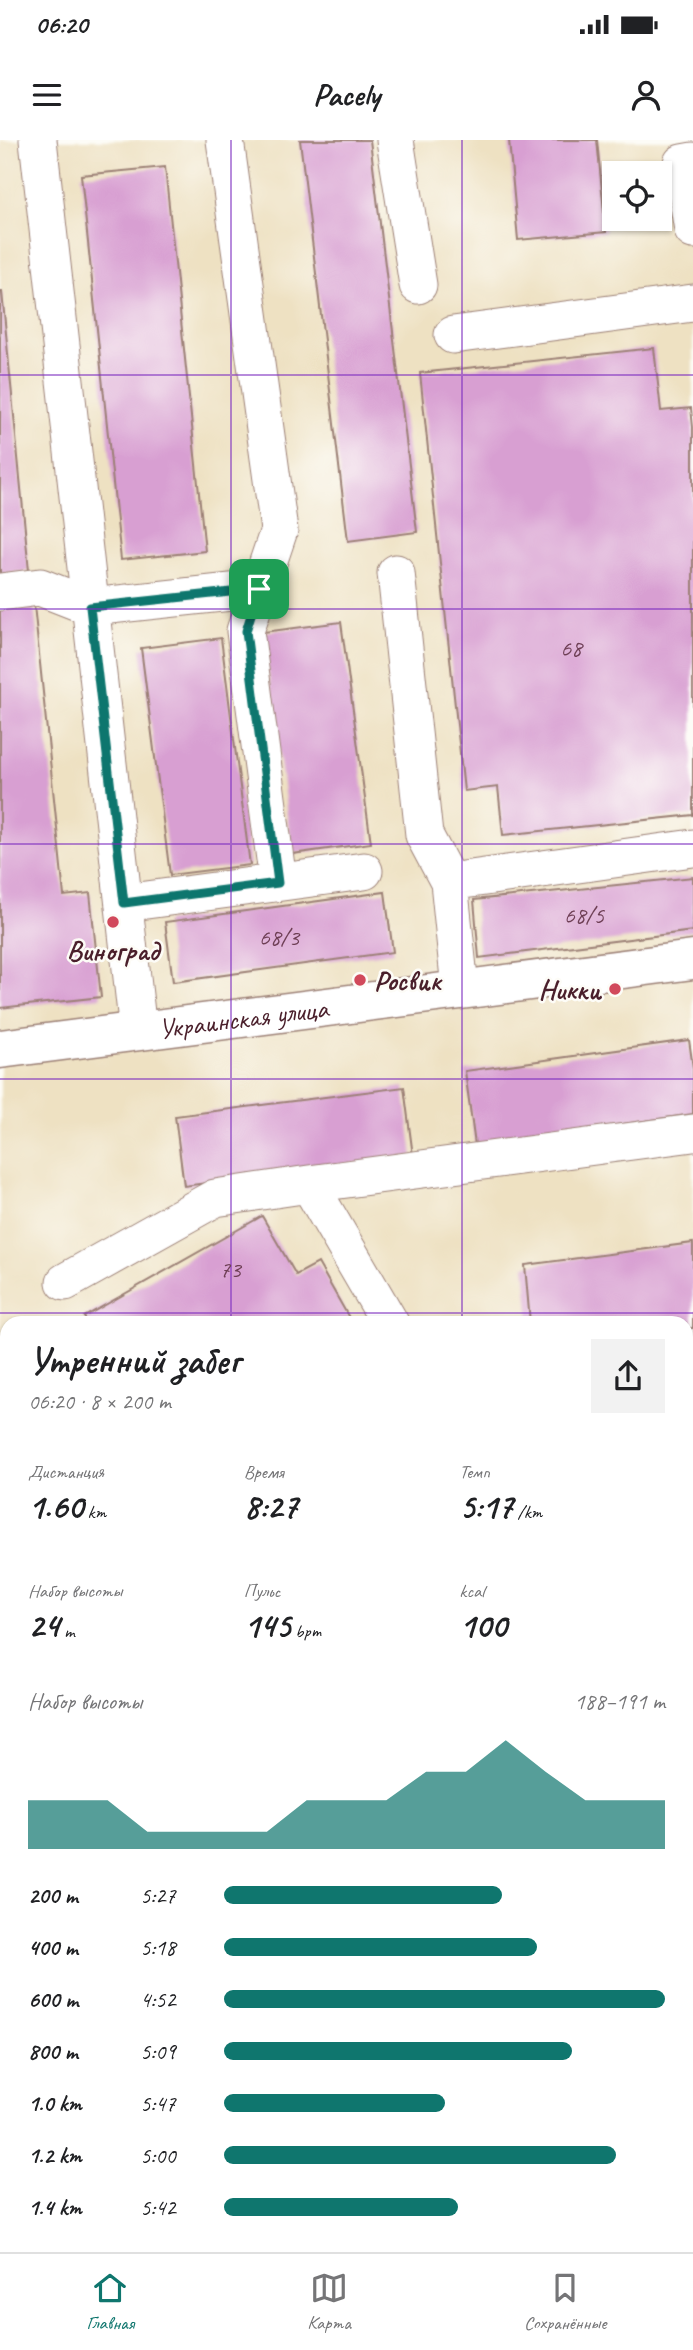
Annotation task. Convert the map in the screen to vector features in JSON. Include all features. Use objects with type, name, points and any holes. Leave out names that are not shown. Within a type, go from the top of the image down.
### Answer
[{"type":"main road","name":"Украинская улица","points":[[0,1049],[693,960]]},
{"type":"lane","points":[[38,140],[138,1031]]},
{"type":"lane","points":[[225,140],[279,530],[246,631],[278,883]]},
{"type":"lane","points":[[396,140],[418,285]]},
{"type":"lane","points":[[693,161],[682,163],[693,230]]},
{"type":"lane","points":[[453,335],[693,303]]},
{"type":"lane","points":[[396,573],[424,835],[449,883],[460,988]]},
{"type":"lane","points":[[0,592],[40,587],[90,607],[259,589]]},
{"type":"lane","points":[[449,883],[693,848]]},
{"type":"lane","points":[[124,903],[364,871]]},
{"type":"lane","points":[[65,1282],[215,1198],[693,1133]]},
{"type":"lane","points":[[309,1184],[386,1316]]},
{"type":"building","points":[[300,140],[370,140],[417,532],[348,541]]},
{"type":"building","points":[[509,140],[597,140],[602,191],[602,231],[606,232],[518,240]]},
{"type":"building","points":[[165,167],[205,551],[121,560],[81,175]]},
{"type":"building","points":[[0,292],[29,571],[0,574]]},
{"type":"building","points":[[654,348],[661,411],[691,408],[693,427],[693,815],[503,835],[498,787],[464,791],[420,373]]},
{"type":"building","points":[[34,605],[64,896],[90,893],[101,997],[0,1008],[0,608]]},
{"type":"building","points":[[341,622],[371,843],[292,854],[263,632]]},
{"type":"building","points":[[221,638],[250,865],[170,875],[141,648]]},
{"type":"building","points":[[693,877],[693,931],[479,958],[474,900]]},
{"type":"building","points":[[385,892],[393,952],[173,982],[165,922]]},
{"type":"building","points":[[689,1040],[693,1068],[693,1114],[475,1145],[465,1071]]},
{"type":"building","points":[[404,1087],[413,1156],[184,1186],[175,1116]]},
{"type":"building","points":[[262,1216],[296,1275],[318,1263],[348,1316],[86,1316]]},
{"type":"building","points":[[693,1243],[693,1316],[529,1316],[525,1265]]},
{"type":"place","name":"Виноград","points":[[113,922]]},
{"type":"place","name":"Росвик","points":[[360,980]]},
{"type":"place","name":"Никки","points":[[615,989]]},
{"type":"route","points":[[259,589],[246,631],[278,883],[124,903],[90,607],[259,589]]}]
